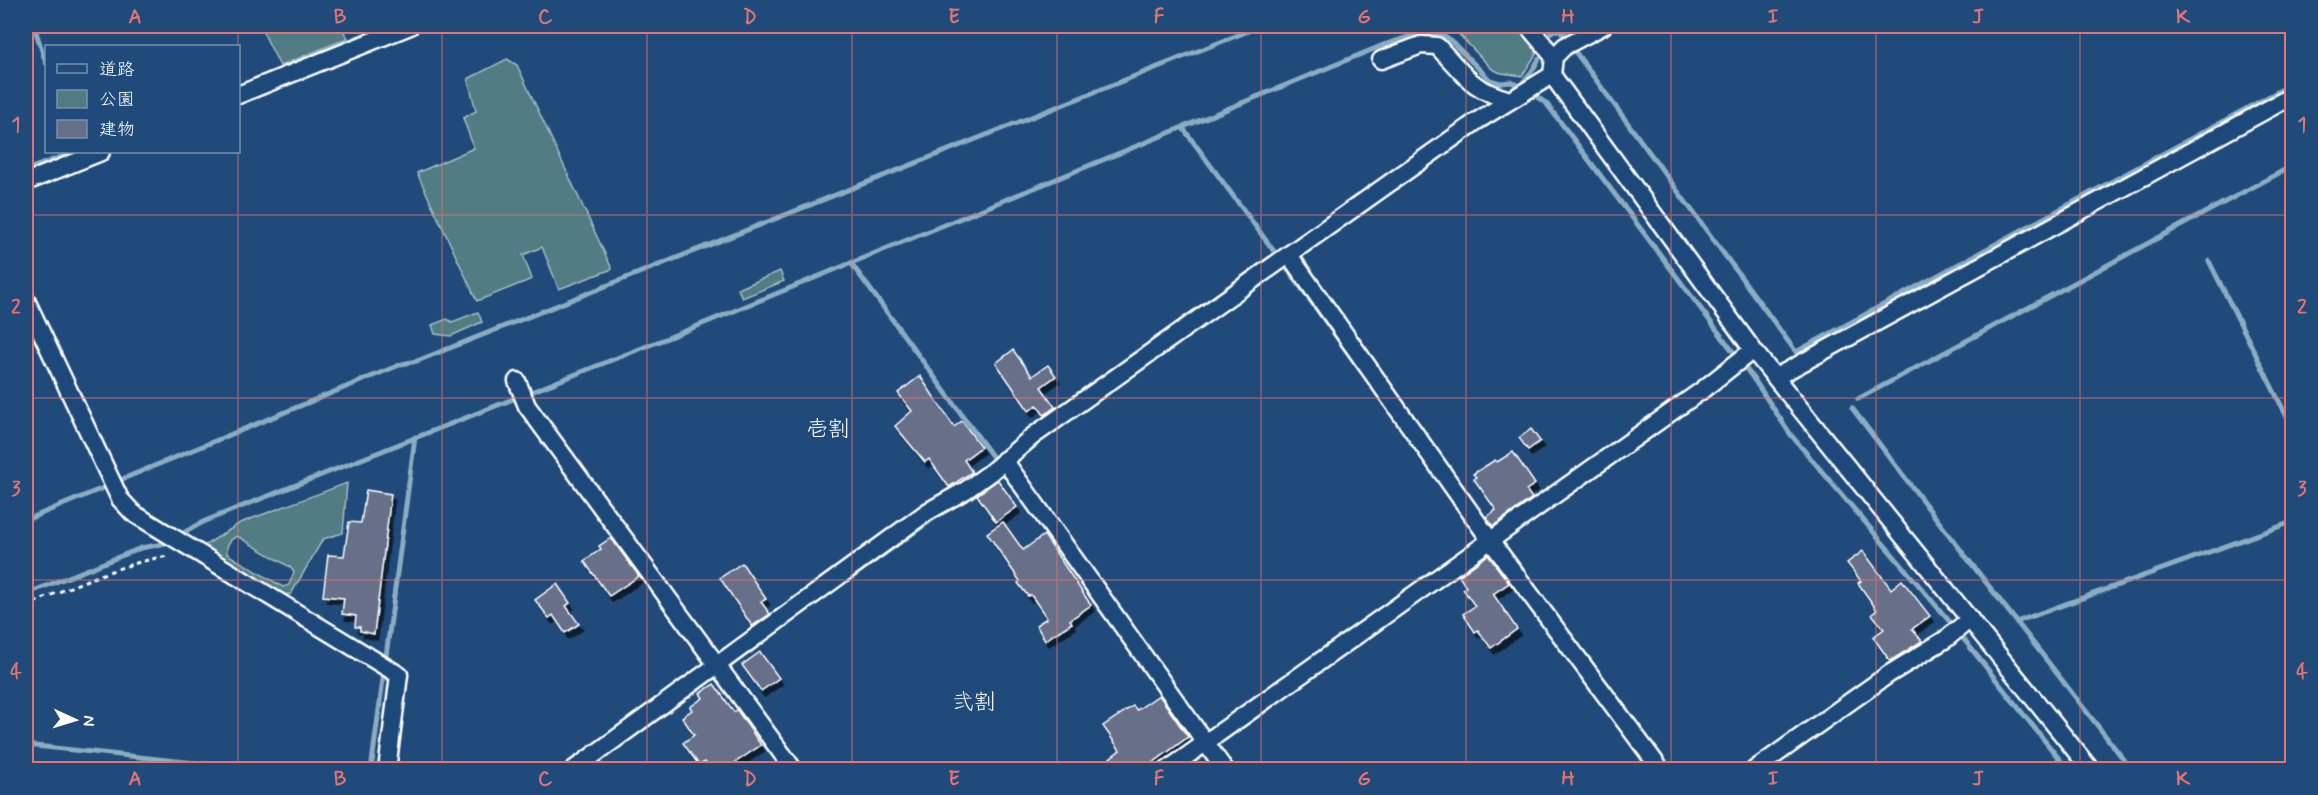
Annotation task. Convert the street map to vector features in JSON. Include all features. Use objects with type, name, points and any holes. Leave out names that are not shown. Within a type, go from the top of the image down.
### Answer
[{"type":"street","points":[[240,94],[410,26]]},
{"type":"street","points":[[1528,26],[1564,48]]},
{"type":"street","points":[[573,770],[718,666],[740,646],[927,512],[1008,466],[1033,436],[1292,259],[1468,128],[1552,75],[1564,48],[1603,26]]},
{"type":"street","points":[[1381,60],[1420,45],[1437,46],[1476,87],[1490,94],[1514,98]]},
{"type":"street","points":[[1552,75],[1744,357],[1776,377],[1961,627],[2091,770]]},
{"type":"street","points":[[1776,377],[2292,96]]},
{"type":"street","points":[[26,182],[98,153]]},
{"type":"street","points":[[1292,259],[1490,540],[1660,770]]},
{"type":"street","points":[[26,300],[120,499],[133,513],[399,675],[387,770]]},
{"type":"street","points":[[1167,770],[1701,391],[1744,357]]},
{"type":"street","points":[[521,391],[702,647],[794,770]]},
{"type":"street","points":[[1008,466],[1225,770]]},
{"type":"street","points":[[1754,770],[1889,674],[1961,627]]},
{"type":"path","points":[[26,606],[146,559],[177,554],[184,545]]},
{"type":"green space","points":[[260,26],[340,26],[348,38],[280,66]]},
{"type":"green space","points":[[1451,26],[1519,26],[1538,51],[1522,76],[1501,73],[1492,69]]},
{"type":"green space","points":[[507,59],[517,65],[612,269],[559,289],[542,247],[523,255],[532,279],[477,301],[417,173],[474,148],[463,118],[476,111],[468,79]]},
{"type":"green space","points":[[780,271],[784,281],[742,298],[738,289]]},
{"type":"green space","points":[[478,312],[482,322],[451,336],[435,334],[432,325],[447,319],[452,322]]},
{"type":"green space","points":[[347,483],[343,533],[323,539],[291,594],[283,595],[204,546],[240,523]],"holes":[[[237,536],[290,567],[294,572],[289,585],[283,587],[227,554],[228,545]]]},
{"type":"building","points":[[1013,350],[1032,376],[1048,365],[1056,376],[1041,387],[1055,407],[1044,415],[1037,405],[1029,411],[996,363]]},
{"type":"building","points":[[920,376],[954,427],[962,421],[981,447],[964,460],[972,472],[949,487],[929,459],[925,462],[895,426],[912,411],[898,393]]},
{"type":"building","points":[[1531,429],[1540,441],[1528,450],[1519,438]]},
{"type":"building","points":[[1513,452],[1535,484],[1526,490],[1532,498],[1493,526],[1486,517],[1496,510],[1474,479],[1476,477],[1473,474]]},
{"type":"building","points":[[998,480],[1017,507],[996,522],[977,495]]},
{"type":"building","points":[[366,490],[391,494],[374,634],[360,631],[360,627],[355,627],[356,616],[342,614],[344,598],[323,596],[328,555],[344,556],[349,522],[361,523]]},
{"type":"building","points":[[1003,522],[1023,550],[1044,535],[1091,605],[1070,620],[1072,623],[1045,640],[1036,625],[1047,618],[1031,595],[1028,596],[1018,583],[1020,581],[987,533]]},
{"type":"building","points":[[611,538],[639,576],[609,596],[584,561],[601,549],[599,546]]},
{"type":"building","points":[[1863,551],[1891,589],[1902,580],[1930,616],[1912,629],[1922,641],[1890,661],[1873,637],[1884,629],[1872,614],[1877,610],[1858,583],[1861,581],[1847,563]]},
{"type":"building","points":[[1488,555],[1509,583],[1493,594],[1517,629],[1491,648],[1478,630],[1475,632],[1463,614],[1475,606],[1463,589],[1466,587],[1459,576]]},
{"type":"building","points":[[742,563],[766,599],[761,602],[770,614],[752,626],[720,578]]},
{"type":"building","points":[[557,584],[570,603],[566,606],[579,624],[565,633],[553,615],[549,618],[535,600]]},
{"type":"building","points":[[760,652],[779,678],[761,691],[742,665]]},
{"type":"building","points":[[714,684],[734,712],[737,710],[761,745],[724,770],[710,770],[705,762],[699,765],[683,743],[694,735],[682,717],[692,710],[690,707],[703,698],[700,693]]},
{"type":"building","points":[[1159,695],[1188,737],[1143,770],[1118,770],[1110,758],[1120,750],[1103,726],[1133,706],[1137,710]]},
{"type":"waterway","points":[[34,26],[45,60]]},
{"type":"waterway","points":[[285,67],[386,26]]},
{"type":"waterway","points":[[120,480],[402,364],[417,361],[1261,26]]},
{"type":"waterway","points":[[1550,33],[1554,30],[1551,26]]},
{"type":"waterway","points":[[1554,30],[1564,31],[1574,26]]},
{"type":"waterway","points":[[1560,31],[1796,352],[2292,84]]},
{"type":"waterway","points":[[178,536],[205,521],[690,329],[1381,46],[1415,35],[1440,34],[1451,41],[1490,80],[1500,83],[1511,82],[1546,103],[1753,378],[1791,435],[1950,622],[2068,770]]},
{"type":"waterway","points":[[1520,86],[1539,59]]},
{"type":"waterway","points":[[1183,128],[1276,254]]},
{"type":"waterway","points":[[26,170],[71,153]]},
{"type":"waterway","points":[[1858,399],[2292,166]]},
{"type":"waterway","points":[[2209,261],[2292,427]]},
{"type":"waterway","points":[[851,263],[992,456]]},
{"type":"waterway","points":[[1284,264],[1361,371]]},
{"type":"waterway","points":[[1852,408],[2132,770]]},
{"type":"waterway","points":[[371,770],[415,437]]},
{"type":"waterway","points":[[978,491],[1007,470]]},
{"type":"waterway","points":[[26,520],[103,488]]},
{"type":"waterway","points":[[852,577],[944,511]]},
{"type":"waterway","points":[[2016,622],[2292,522]]},
{"type":"waterway","points":[[26,594],[141,548],[163,544],[170,540]]},
{"type":"waterway","points":[[26,745],[261,770]]},
{"type":"district","name":"壱割","points":[[828,430]]},
{"type":"district","name":"弐割","points":[[974,703]]}]
